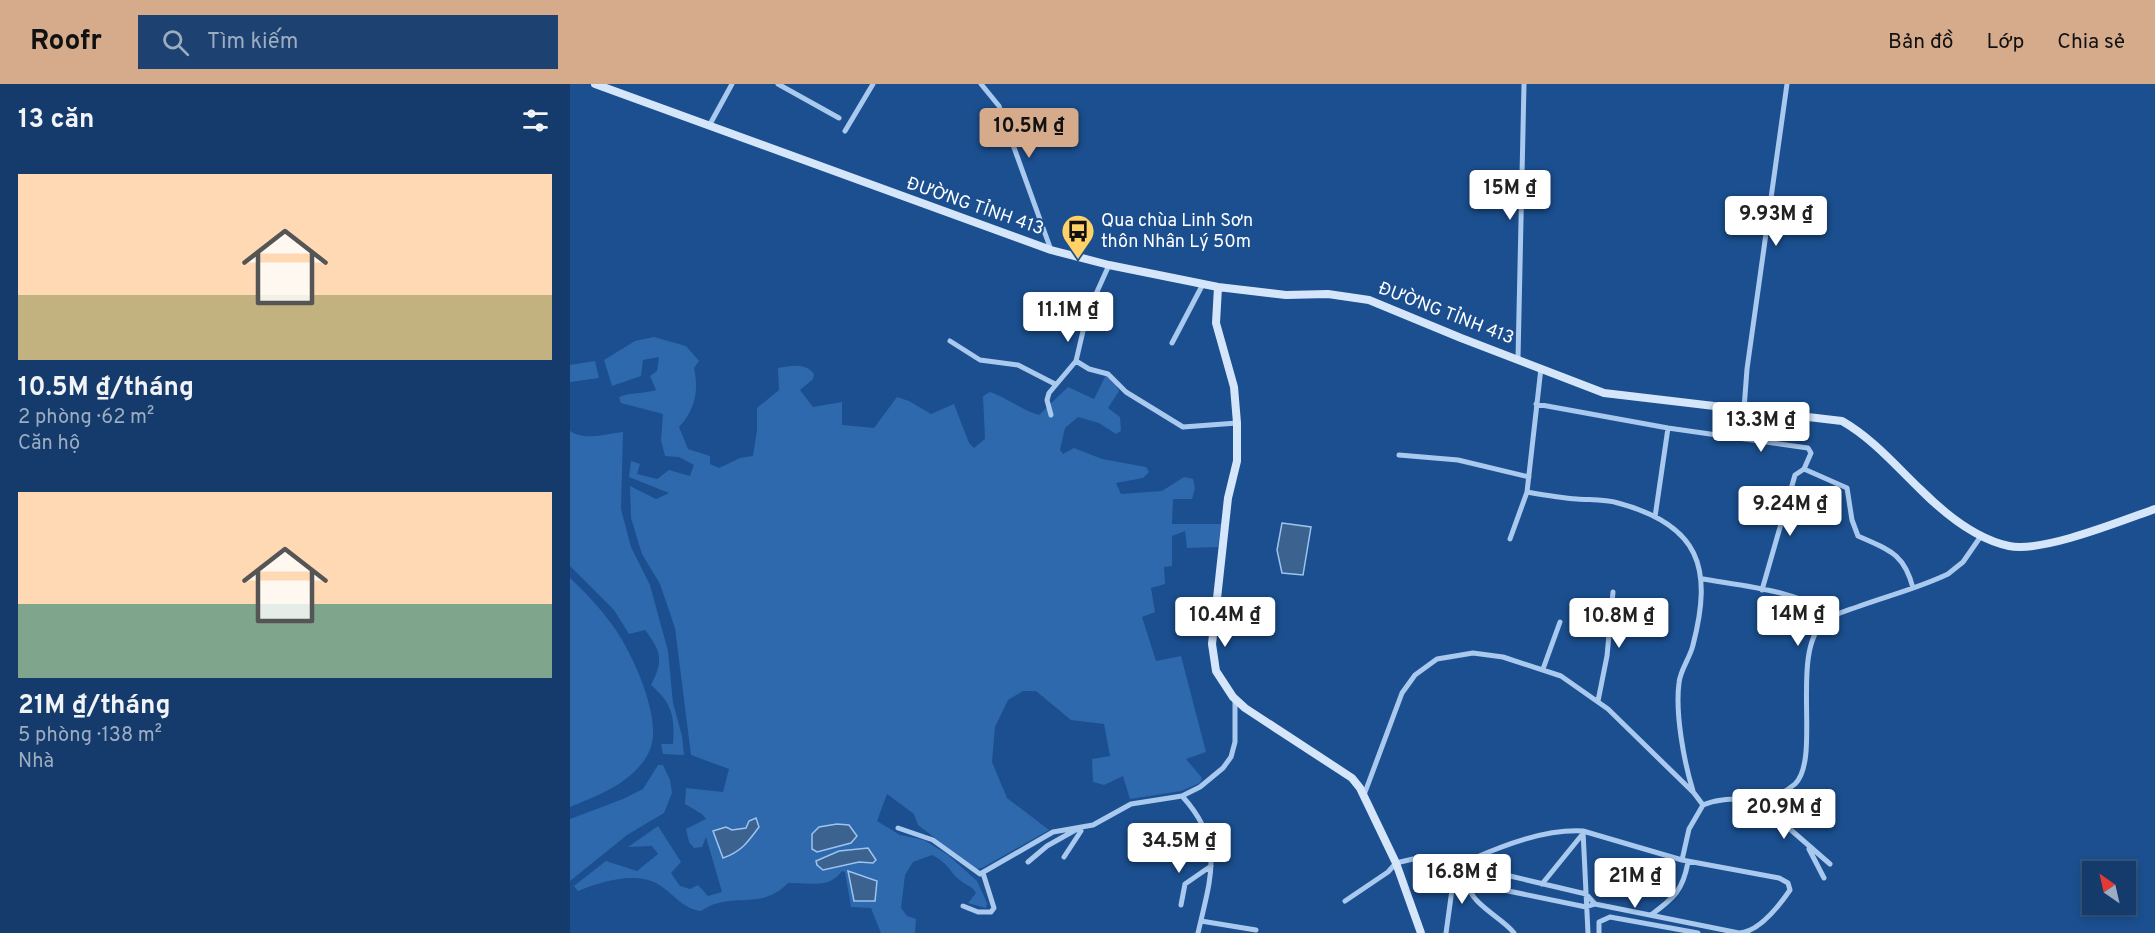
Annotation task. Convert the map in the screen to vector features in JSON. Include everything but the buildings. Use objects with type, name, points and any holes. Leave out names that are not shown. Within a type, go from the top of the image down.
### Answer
[{"type":"main road","name":"ĐƯỜNG TỈNH 413","points":[[595,84],[1051,250],[1109,265],[1218,287],[1286,295],[1328,294],[1369,300],[1604,393],[1842,421],[1872,442],[1931,501],[1982,536],[2009,546],[2033,546],[2155,509]]},
{"type":"main road","points":[[1218,287],[1216,323],[1232,378],[1237,423],[1237,461],[1228,498],[1212,644],[1216,671],[1235,699],[1352,778],[1364,795],[1396,863],[1421,933]]},
{"type":"street","points":[[709,126],[732,84]]},
{"type":"street","points":[[778,84],[839,118]]},
{"type":"street","points":[[845,131],[873,84]]},
{"type":"street","points":[[981,84],[1002,113],[1051,250]]},
{"type":"street","points":[[1518,358],[1524,84]]},
{"type":"street","points":[[1744,409],[1747,369],[1787,84]]},
{"type":"street","points":[[1051,415],[1047,400],[1055,384],[1076,361],[1087,314],[1109,265]]},
{"type":"street","points":[[1172,343],[1203,284]]},
{"type":"street","points":[[950,341],[980,360],[1018,365],[1055,384]]},
{"type":"street","points":[[1076,361],[1089,369],[1108,374],[1126,392],[1183,427],[1237,423]]},
{"type":"street","points":[[1510,539],[1527,492],[1541,368]]},
{"type":"street","points":[[1536,404],[1668,428],[1808,448],[1811,453],[1810,461],[1804,470],[1795,475],[1762,590]]},
{"type":"street","points":[[1655,518],[1668,428]]},
{"type":"street","points":[[1398,455],[1458,460],[1529,477]]},
{"type":"street","points":[[1804,470],[1847,488],[1852,520],[1858,536],[1896,555],[1906,564],[1913,588]]},
{"type":"street","points":[[1527,492],[1617,502],[1670,526],[1689,546],[1699,563],[1702,579],[1700,616],[1678,685],[1687,772],[1694,793]]},
{"type":"street","points":[[1651,915],[1671,900],[1684,884],[1689,829],[1703,805],[1717,799],[1742,800],[1772,797],[1795,784],[1802,775],[1810,640],[1816,629],[1829,617],[1948,574],[1963,561],[1982,536]]},
{"type":"street","points":[[1702,579],[1795,598],[1823,610],[1829,617]]},
{"type":"street","points":[[1598,701],[1607,656],[1613,592]]},
{"type":"street","points":[[1543,669],[1560,622]]},
{"type":"street","points":[[1364,795],[1402,693],[1423,666],[1437,659],[1473,653],[1496,656],[1561,676],[1598,701],[1694,793],[1703,805]]},
{"type":"street","points":[[1028,862],[1047,846],[1131,804],[1182,796],[1200,787],[1229,762],[1235,742],[1235,699]]},
{"type":"street","points":[[1780,793],[1786,822],[1809,847],[1830,864]]},
{"type":"street","points":[[1182,796],[1208,832],[1211,846],[1211,866],[1198,933]]},
{"type":"street","points":[[1064,857],[1076,835],[1087,826]]},
{"type":"street","points":[[898,828],[933,840],[976,872],[982,873],[1046,835],[1060,829],[1080,828]]},
{"type":"street","points":[[1345,902],[1388,872],[1396,863],[1413,859],[1447,865],[1470,860],[1511,843],[1569,831],[1685,861],[1779,878],[1788,883],[1790,890],[1761,922],[1744,932],[1595,904],[1586,907],[1469,883],[1454,875],[1447,865]]},
{"type":"street","points":[[1542,884],[1582,833]]},
{"type":"street","points":[[1582,833],[1588,933]]},
{"type":"street","points":[[1809,847],[1824,878]]},
{"type":"street","points":[[1470,860],[1510,876],[1586,894],[1595,904]]},
{"type":"street","points":[[1476,862],[1469,883],[1473,896],[1514,933]]},
{"type":"street","points":[[1181,905],[1185,884],[1211,866]]},
{"type":"street","points":[[963,906],[986,913],[994,908],[982,873]]},
{"type":"street","points":[[1446,933],[1454,875]]},
{"type":"street","points":[[1599,933],[1599,922],[1610,917],[1698,933]]},
{"type":"street","points":[[1201,921],[1256,930]]},
{"type":"shaded area","points":[[654,337],[686,346],[699,361],[694,368],[696,392],[692,407],[679,427],[688,449],[710,456],[710,464],[719,468],[740,458],[753,456],[757,430],[757,408],[779,390],[778,368],[802,366],[810,370],[814,374],[813,379],[800,390],[813,407],[842,402],[842,425],[874,428],[897,397],[931,414],[954,404],[969,443],[974,448],[985,439],[983,396],[990,392],[1039,415],[1068,387],[1094,399],[1106,375],[1112,377],[1119,391],[1108,408],[1120,417],[1121,431],[1116,434],[1099,423],[1078,417],[1065,428],[1060,450],[1063,454],[1074,448],[1102,459],[1146,467],[1149,472],[1143,478],[1116,483],[1121,494],[1162,491],[1184,477],[1193,479],[1195,488],[1192,499],[1173,499],[1172,524],[1221,524],[1218,547],[1187,548],[1185,531],[1172,536],[1172,566],[1164,567],[1165,584],[1151,588],[1155,612],[1142,617],[1156,661],[1181,656],[1206,752],[1186,759],[1202,778],[1200,783],[1181,791],[1130,799],[1123,776],[1104,785],[1093,782],[1092,759],[1110,756],[1104,724],[1071,720],[1036,691],[1023,691],[1008,700],[995,727],[992,762],[1007,798],[1049,830],[982,868],[976,869],[918,825],[914,814],[887,794],[877,821],[900,835],[924,840],[948,855],[977,881],[987,903],[986,908],[968,903],[976,893],[972,887],[963,883],[943,862],[932,855],[913,862],[905,875],[901,908],[907,916],[916,919],[915,933],[881,933],[871,908],[851,907],[845,872],[842,871],[837,877],[825,883],[788,883],[767,897],[724,902],[701,911],[685,905],[652,881],[642,879],[609,881],[578,891],[574,886],[606,861],[637,871],[658,854],[652,846],[628,847],[658,826],[681,862],[671,873],[680,886],[690,889],[698,885],[708,896],[722,892],[706,837],[702,847],[694,848],[689,842],[686,829],[706,819],[685,804],[686,788],[723,792],[729,769],[691,755],[675,628],[660,584],[642,554],[631,518],[630,486],[656,499],[669,493],[629,477],[631,461],[640,464],[637,474],[657,479],[669,470],[690,476],[694,465],[679,457],[665,456],[661,440],[663,414],[621,403],[619,397],[656,390],[650,376],[657,371],[659,357],[643,360],[641,376],[612,386],[604,360],[635,341]],"holes":[[[756,819],[759,826],[723,858],[732,830],[746,828]]]},
{"type":"shaded area","points":[[595,361],[599,378],[570,382],[570,365]]},
{"type":"shaded area","points":[[570,431],[582,436],[623,432],[621,509],[631,547],[650,585],[668,651],[673,703],[682,736],[684,755],[663,754],[661,744],[673,744],[673,726],[668,704],[651,685],[659,662],[655,644],[645,630],[629,634],[614,610],[570,566]]},
{"type":"shaded area","points":[[1282,523],[1311,527],[1303,575],[1282,573],[1277,550]]},
{"type":"shaded area","points":[[570,578],[598,607],[621,638],[644,688],[653,725],[648,754],[633,773],[614,787],[570,807]]},
{"type":"shaded area","points":[[658,765],[663,765],[670,780],[672,793],[664,813],[627,835],[570,881],[570,819],[643,789]]},
{"type":"shaded area","points":[[756,818],[759,827],[744,846],[723,858],[713,831],[726,827],[732,830],[746,828],[749,821]]},
{"type":"shaded area","points":[[849,825],[857,836],[851,843],[817,852],[812,849],[812,834],[819,827]]},
{"type":"shaded area","points":[[868,848],[876,860],[873,863],[859,862],[823,870],[817,865],[816,861],[839,851]]},
{"type":"shaded area","points":[[848,871],[877,881],[875,901],[854,901]]},
{"type":"place","name":"Qua chùa Linh Sơn thôn Nhân Lý 50m","points":[[1078,260]]}]
